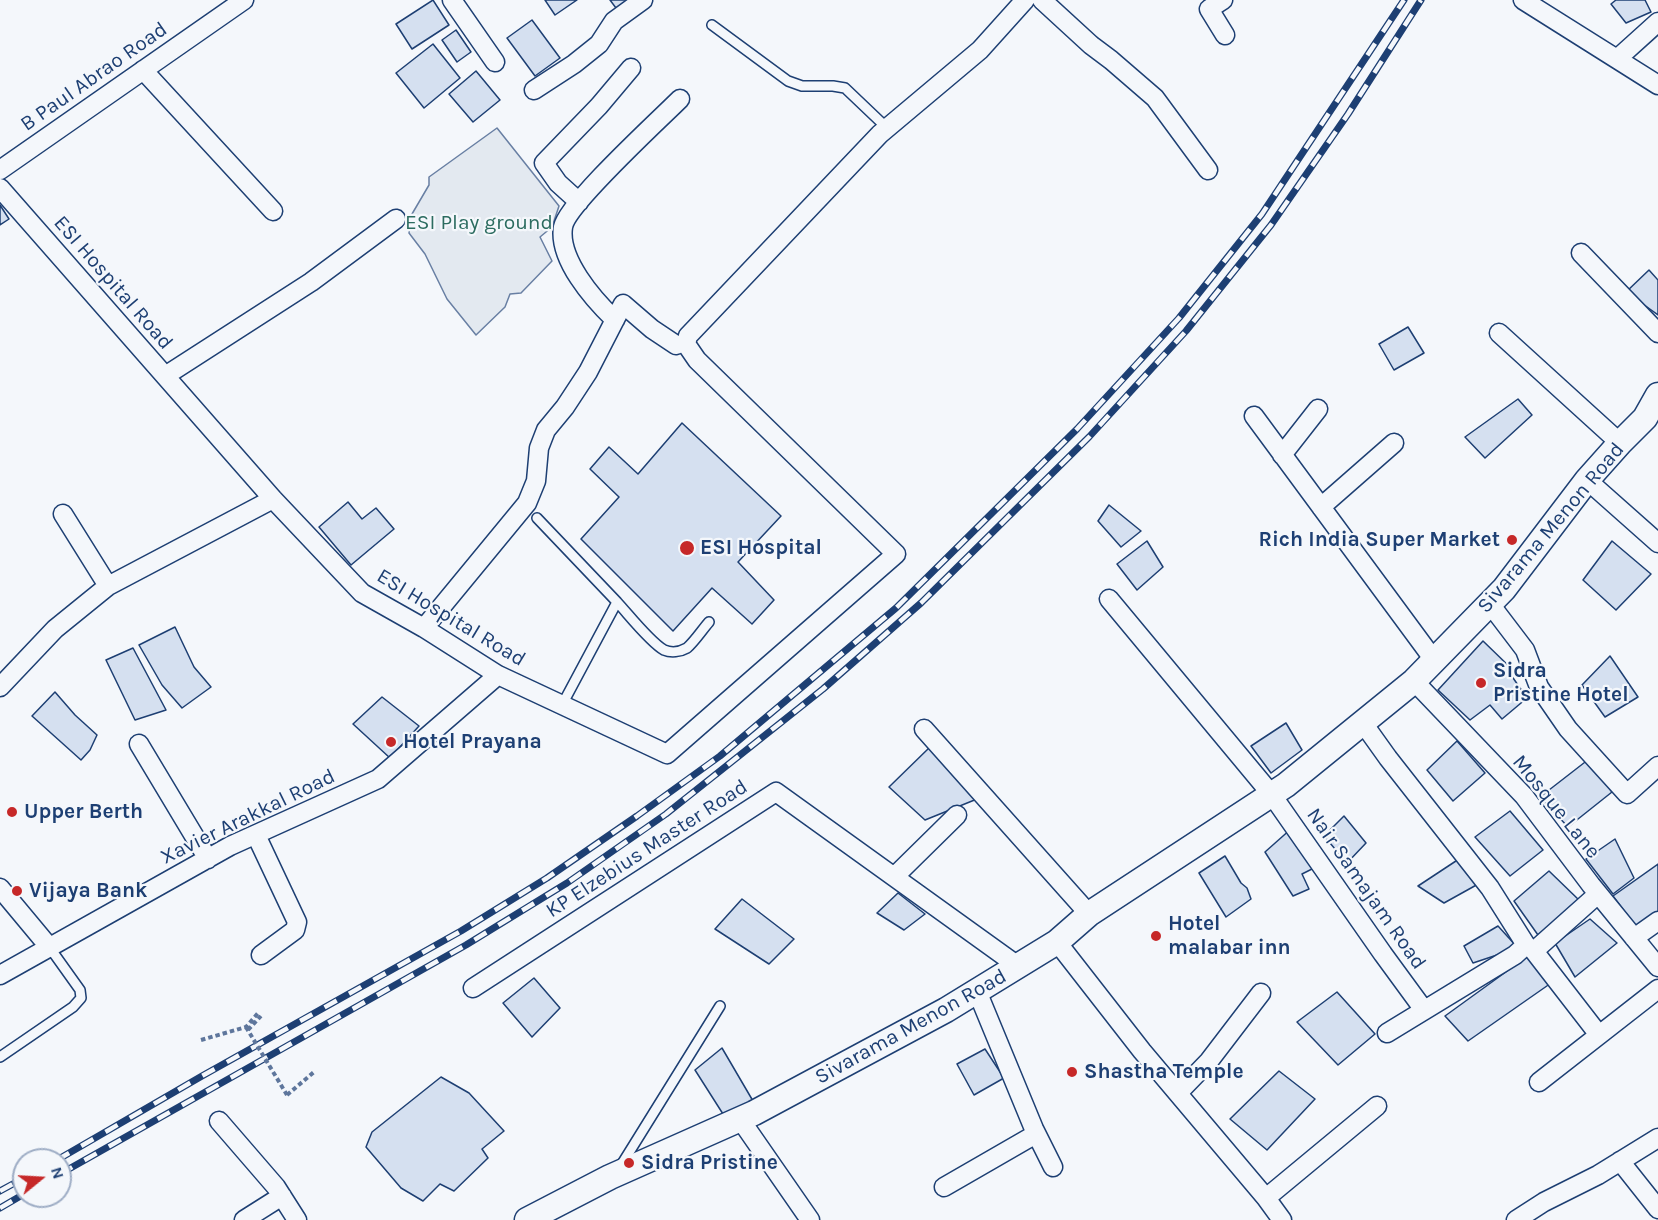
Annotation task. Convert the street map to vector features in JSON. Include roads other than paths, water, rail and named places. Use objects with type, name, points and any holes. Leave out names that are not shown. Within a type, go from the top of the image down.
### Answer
[{"type":"street","name":"B Paul Abrao Road","points":[[0,170],[244,0]]},
{"type":"street","points":[[452,0],[495,62]]},
{"type":"street","points":[[534,90],[574,64],[599,44],[614,21],[643,0]]},
{"type":"street","points":[[887,128],[980,50],[1025,0]]},
{"type":"street","points":[[1042,0],[1090,45],[1112,60],[1155,98],[1208,170]]},
{"type":"street","points":[[1223,0],[1209,9],[1225,35]]},
{"type":"street","points":[[1523,0],[1658,86]]},
{"type":"street","points":[[1617,59],[1658,22]]},
{"type":"street","points":[[579,202],[558,183],[544,163],[632,68]]},
{"type":"street","points":[[143,70],[273,211]]},
{"type":"street","points":[[615,320],[598,303],[572,265],[563,244],[563,225],[579,202],[680,99]]},
{"type":"street","name":"ESI Hospital Road","points":[[0,188],[273,499],[362,593],[424,628],[498,675],[667,754],[896,554],[697,360],[686,344],[688,336],[887,128]]},
{"type":"street","points":[[165,376],[311,282],[396,219]]},
{"type":"street","points":[[1581,253],[1658,333]]},
{"type":"street","points":[[424,628],[527,503],[536,481],[539,448],[546,430],[565,408],[588,372],[624,304],[652,329],[676,345]]},
{"type":"street","points":[[1499,333],[1620,443]]},
{"type":"street","name":"Sivarama Menon Road","points":[[527,1220],[615,1176],[754,1113],[926,1021],[1057,942],[1089,914],[1272,795],[1414,681],[1490,604],[1587,480],[1645,418],[1658,395]]},
{"type":"street","points":[[1282,455],[1318,409]]},
{"type":"street","points":[[1254,416],[1434,660]]},
{"type":"street","points":[[1321,507],[1394,443]]},
{"type":"street","points":[[1587,480],[1658,543]]},
{"type":"street","points":[[0,687],[56,628],[108,586],[273,499]]},
{"type":"street","points":[[63,514],[108,586]]},
{"type":"street","points":[[1109,599],[1272,795]]},
{"type":"street","points":[[1490,604],[1525,651],[1539,687],[1568,729],[1627,794],[1658,766]]},
{"type":"street","name":"Xavier Arakkal Road","points":[[0,975],[208,859],[378,779],[498,675]]},
{"type":"street","name":"Mosque Lane","points":[[1414,681],[1524,796],[1598,894],[1658,967]]},
{"type":"street","points":[[1363,723],[1490,888],[1526,945],[1515,955],[1387,1033]]},
{"type":"street","points":[[924,729],[1089,914]]},
{"type":"street","points":[[139,744],[208,859]]},
{"type":"street","name":"KP Elzebius Master Road","points":[[473,988],[776,792],[1018,966]]},
{"type":"street","name":"Nair Samajam Road","points":[[1272,795],[1424,1010]]},
{"type":"street","points":[[894,877],[957,815]]},
{"type":"street","points":[[256,835],[297,922],[295,930],[261,955]]},
{"type":"street","points":[[0,888],[50,948]]},
{"type":"street","points":[[1598,894],[1534,951],[1599,1035]]},
{"type":"street","points":[[1634,938],[1658,921]]},
{"type":"street","points":[[1057,942],[1282,1220]]},
{"type":"street","points":[[1539,1082],[1658,989]]},
{"type":"street","points":[[977,991],[1036,1134],[1053,1167]]},
{"type":"street","points":[[1178,1093],[1209,1060],[1261,993]]},
{"type":"street","points":[[1266,1198],[1377,1106]]},
{"type":"street","points":[[740,1119],[810,1220]]},
{"type":"street","points":[[219,1121],[282,1196],[297,1220]]},
{"type":"street","points":[[944,1187],[1036,1134]]},
{"type":"street","points":[[1516,1220],[1544,1202],[1598,1175],[1658,1138]]},
{"type":"street","points":[[1620,1161],[1658,1209]]},
{"type":"street","points":[[244,1220],[282,1196]]},
{"type":"lane","points":[[712,25],[788,81],[802,86],[846,88],[887,128]]},
{"type":"lane","points":[[537,518],[663,649],[670,652],[687,647],[709,622]]},
{"type":"lane","points":[[562,705],[616,602]]},
{"type":"lane","points":[[0,1057],[73,1007],[81,998],[80,990],[50,948]]},
{"type":"lane","points":[[615,1176],[720,1006]]},
{"type":"railway","points":[[72,1151],[461,931],[547,878],[720,756],[896,608],[1077,429],[1179,318],[1262,214],[1404,0]]},
{"type":"railway","points":[[72,1167],[466,945],[567,883],[666,814],[823,689],[921,603],[1089,437],[1186,331],[1271,225],[1348,114],[1421,0]]},
{"type":"railway","points":[[0,1191],[12,1184]]},
{"type":"railway","points":[[0,1208],[12,1201]]},
{"type":"place","name":"Rich India Super Market","points":[[1512,540]]},
{"type":"place","name":"ESI Hospital","points":[[687,548]]},
{"type":"place","name":"Sidra Pristine Hotel","points":[[1481,683]]},
{"type":"place","name":"Hotel Prayana","points":[[391,742]]},
{"type":"place","name":"Upper Berth","points":[[12,812]]},
{"type":"place","name":"Vijaya Bank","points":[[17,891]]},
{"type":"place","name":"Hotel malabar inn","points":[[1156,936]]},
{"type":"place","name":"Shastha Temple","points":[[1072,1072]]},
{"type":"place","name":"Sidra Pristine","points":[[629,1163]]},
{"type":"park label","name":"ESI Play ground","points":[[479,223]]}]
